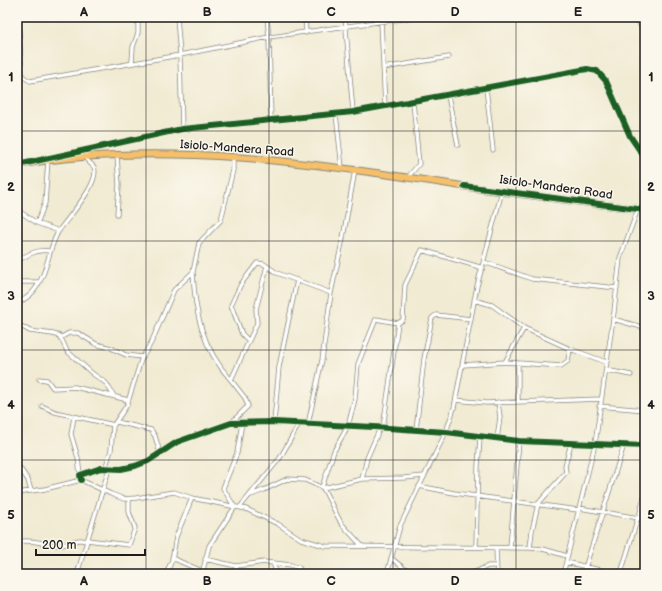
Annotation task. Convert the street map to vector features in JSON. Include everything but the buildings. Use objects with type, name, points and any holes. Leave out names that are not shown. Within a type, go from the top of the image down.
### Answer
[{"type":"highway","name":"Isiolo-Mandera Road","points":[[20,165],[84,156],[177,155],[233,158],[342,168],[645,210]]},
{"type":"street","points":[[18,17],[22,76],[27,80],[180,55],[269,37],[306,33],[345,25],[422,17]]},
{"type":"street","points":[[132,62],[133,47],[138,33],[138,17]]},
{"type":"street","points":[[177,17],[180,55],[182,129]]},
{"type":"street","points":[[267,17],[269,37],[271,121]]},
{"type":"street","points":[[305,17],[306,33]]},
{"type":"street","points":[[345,17],[353,112]]},
{"type":"street","points":[[636,17],[645,34]]},
{"type":"street","points":[[381,21],[385,107]]},
{"type":"street","points":[[383,68],[449,57]]},
{"type":"street","points":[[20,165],[182,129],[230,123],[271,121],[353,112],[448,96],[573,70],[587,69],[597,71],[606,81],[630,136],[645,158]]},
{"type":"street","points":[[486,88],[493,150]]},
{"type":"street","points":[[448,96],[458,145]]},
{"type":"street","points":[[408,177],[419,164],[413,102]]},
{"type":"street","points":[[336,114],[342,168]]},
{"type":"street","points":[[17,303],[32,293],[46,271],[49,251],[59,231],[70,218],[94,179],[94,167],[84,156]]},
{"type":"street","points":[[117,156],[119,185],[117,214]]},
{"type":"street","points":[[231,423],[248,406],[245,398],[218,366],[210,353],[203,333],[196,303],[193,272],[199,242],[221,220],[233,170],[233,158]]},
{"type":"street","points":[[37,223],[45,203],[48,160]]},
{"type":"street","points":[[308,424],[322,360],[330,293],[343,238],[355,170]]},
{"type":"street","points":[[387,574],[400,526],[446,432],[456,400],[474,300],[502,191]]},
{"type":"street","points":[[563,574],[595,444],[599,406],[606,370],[622,250],[638,209]]},
{"type":"street","points":[[17,210],[37,223],[59,231]]},
{"type":"street","points":[[17,261],[32,253],[44,250],[49,251]]},
{"type":"street","points":[[362,546],[341,523],[322,487],[334,451],[348,426],[355,399],[358,364],[375,320],[377,318],[398,323],[403,320],[404,291],[407,278],[422,250],[483,268]]},
{"type":"street","points":[[484,262],[532,279],[617,288]]},
{"type":"street","points":[[248,340],[242,334],[231,305],[241,284],[255,264],[261,263],[277,273],[330,293]]},
{"type":"street","points":[[231,380],[257,323],[256,309],[267,266]]},
{"type":"street","points":[[77,574],[108,468],[106,466],[116,423],[128,400],[142,356],[152,341],[174,290],[193,272]]},
{"type":"street","points":[[274,422],[279,367],[297,280]]},
{"type":"street","points":[[17,282],[39,282]]},
{"type":"street","points":[[474,300],[492,305],[524,328],[570,349],[606,362]]},
{"type":"street","points":[[416,430],[424,365],[432,318],[436,315],[471,319]]},
{"type":"street","points":[[613,320],[645,328]]},
{"type":"street","points":[[362,479],[367,458],[381,428],[398,323]]},
{"type":"street","points":[[17,324],[26,329],[53,334],[60,338],[65,348],[74,358],[106,383],[114,396]]},
{"type":"street","points":[[505,362],[524,328]]},
{"type":"street","points":[[60,338],[69,333],[78,333],[96,344],[111,348],[126,355],[142,356]]},
{"type":"street","points":[[463,365],[505,362],[563,366],[568,362],[570,349]]},
{"type":"street","points":[[518,364],[518,401]]},
{"type":"street","points":[[606,370],[630,375]]},
{"type":"street","points":[[39,379],[47,380],[53,388],[75,388],[128,400]]},
{"type":"street","points":[[456,400],[480,403],[601,399]]},
{"type":"street","points":[[497,439],[500,417],[498,402]]},
{"type":"street","points":[[42,406],[55,412],[74,417],[151,430],[155,436],[160,453]]},
{"type":"street","points":[[599,406],[645,410]]},
{"type":"street","points":[[74,417],[71,434],[78,458],[81,478]]},
{"type":"street","points":[[17,493],[31,491],[81,478],[96,469],[121,469],[135,466],[177,442],[231,423],[274,422],[348,426],[446,432],[480,438],[519,441],[643,446],[645,428]]},
{"type":"street","points":[[236,507],[223,488],[237,453],[242,423]]},
{"type":"street","points":[[251,495],[256,485],[280,458],[299,424]]},
{"type":"street","points":[[476,546],[480,438]]},
{"type":"street","points":[[510,547],[519,441]]},
{"type":"street","points":[[530,548],[538,504],[566,472],[565,466],[571,444]]},
{"type":"street","points":[[585,568],[624,445]]},
{"type":"street","points":[[17,464],[28,480],[31,491]]},
{"type":"street","points":[[172,558],[202,572],[212,541],[236,507],[251,495],[287,479],[305,480],[322,487],[362,479],[424,476]]},
{"type":"street","points":[[81,478],[102,490],[129,499],[174,492],[192,498],[236,507],[262,515],[310,542],[324,546],[510,547],[543,549],[567,556]]},
{"type":"street","points":[[419,486],[477,496],[604,511],[645,519]]},
{"type":"street","points":[[621,573],[645,493]]},
{"type":"street","points":[[166,574],[172,558],[176,537],[192,498]]},
{"type":"street","points":[[17,542],[26,540],[62,545],[78,539],[129,545],[135,528],[129,512],[129,499]]},
{"type":"street","points":[[496,548],[497,574]]},
{"type":"street","points":[[391,558],[411,574]]},
{"type":"street","points":[[205,559],[236,566],[264,562],[296,566],[303,574]]},
{"type":"street","points":[[566,562],[585,568],[613,573],[645,574]]},
{"type":"street","points":[[273,563],[276,574]]},
{"type":"street","points":[[236,566],[238,574]]},
{"type":"street","points":[[471,574],[488,566],[496,566]]},
{"type":"cycle path","points":[[22,164],[182,129],[353,112],[587,69],[597,71],[606,81],[630,136],[645,158]]},
{"type":"cycle path","points":[[464,186],[645,210]]},
{"type":"cycle path","points":[[81,480],[80,475],[101,468],[121,469],[135,466],[148,461],[177,442],[231,423],[274,422],[374,427],[446,432],[519,441],[645,446]]}]
